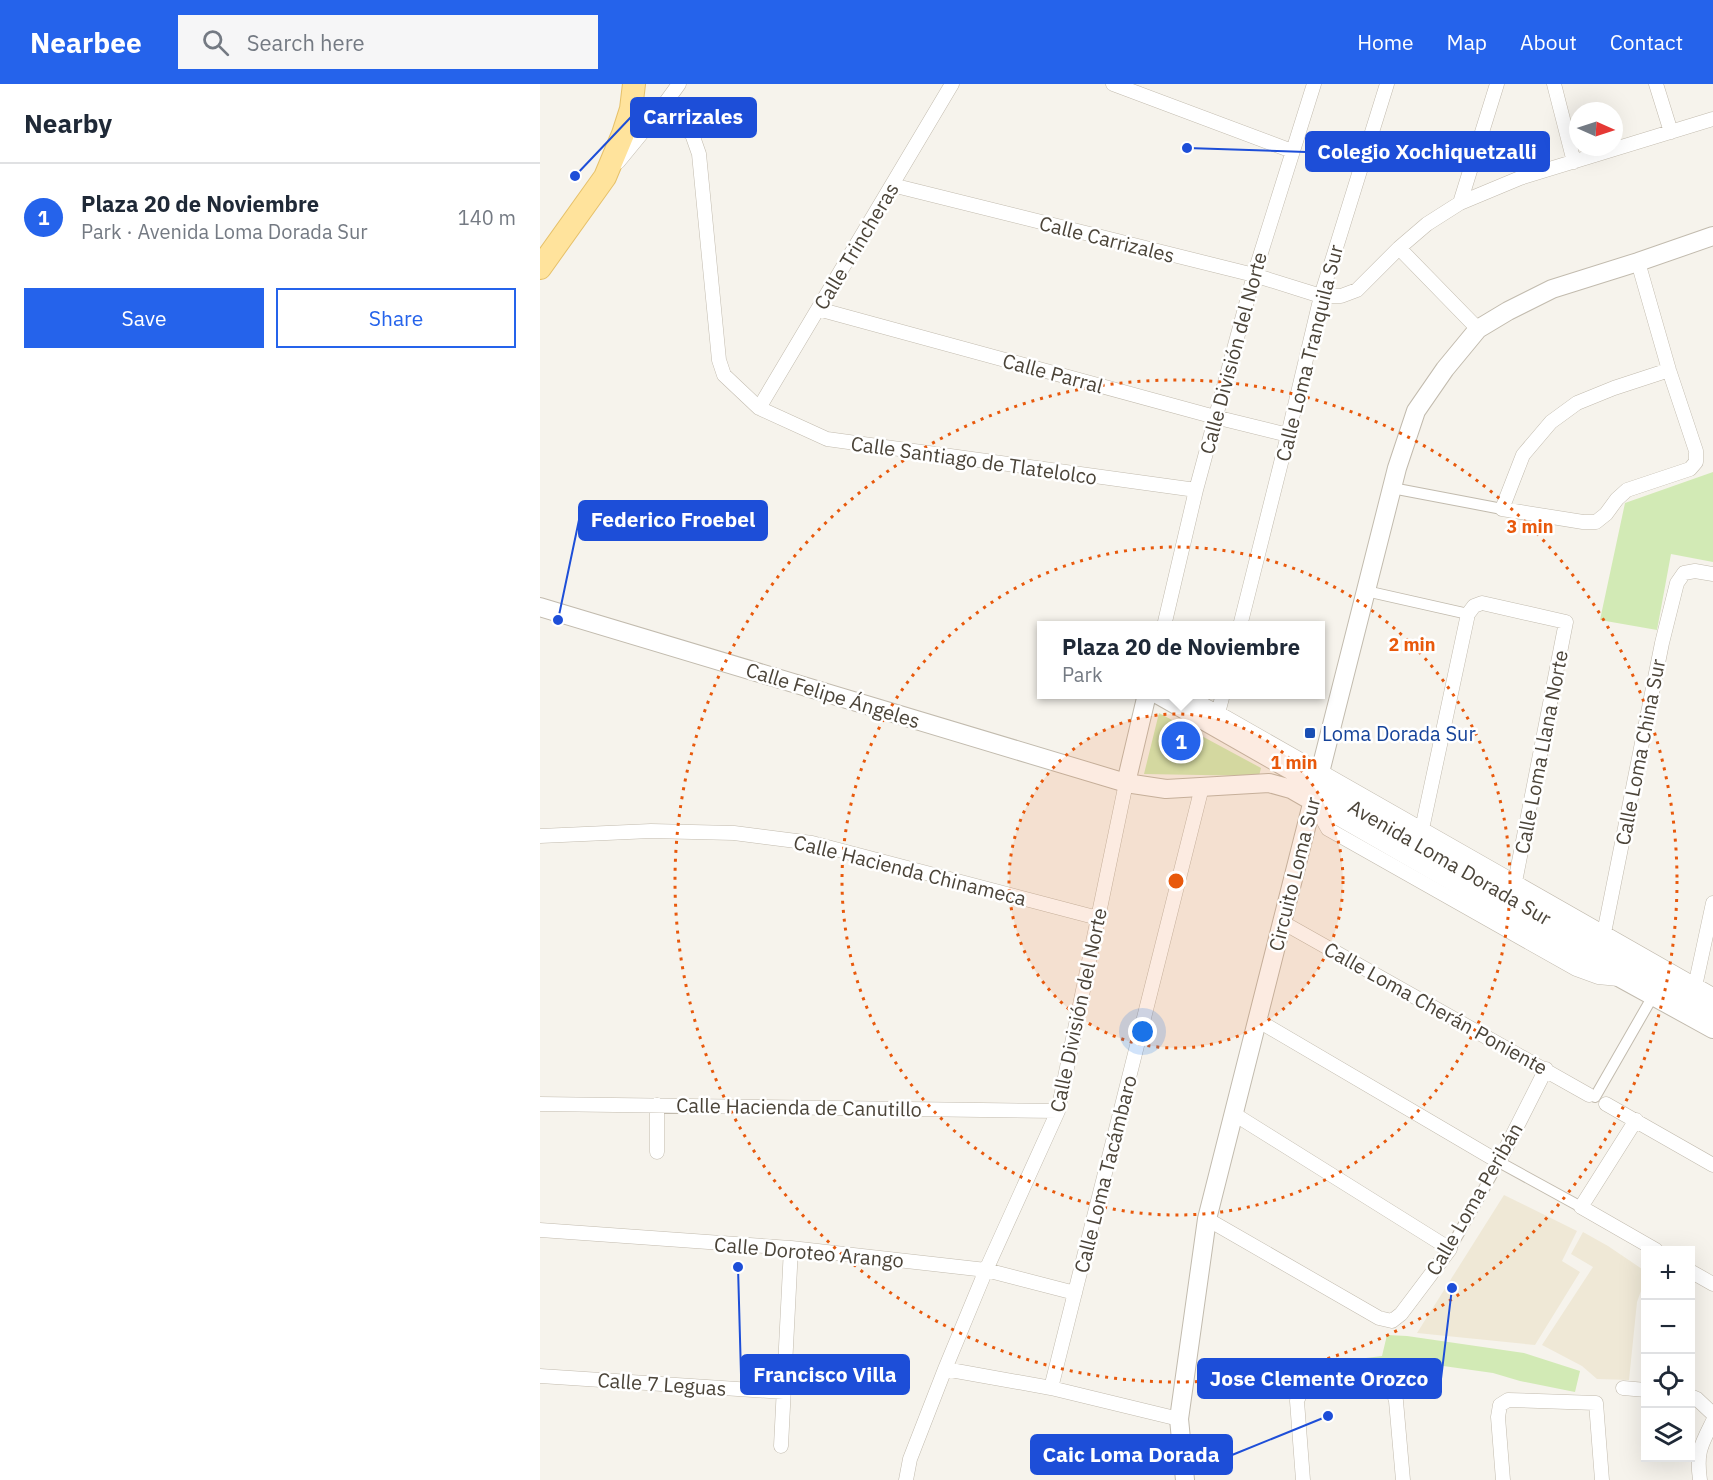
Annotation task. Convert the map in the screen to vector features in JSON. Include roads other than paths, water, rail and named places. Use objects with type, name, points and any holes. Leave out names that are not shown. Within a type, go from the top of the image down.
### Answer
[{"type":"main road","points":[[540,268],[605,177],[631,109],[634,84]]},
{"type":"street","points":[[605,177],[679,84]]},
{"type":"street","name":"Calle Trincheras","points":[[759,408],[952,84]]},
{"type":"street","points":[[1113,84],[1292,151]]},
{"type":"street","name":"Calle División del Norte","points":[[1165,621],[1196,490],[1254,275],[1314,84]]},
{"type":"street","name":"Calle Loma Tranquila Sur","points":[[1241,621],[1321,296],[1388,84]]},
{"type":"street","points":[[1460,203],[1497,84]]},
{"type":"street","points":[[1554,84],[1574,162]]},
{"type":"street","points":[[1656,84],[1671,132]]},
{"type":"street","points":[[631,109],[673,122],[692,134],[699,154],[719,360],[724,375],[759,408]]},
{"type":"street","points":[[1321,296],[1341,296],[1357,290],[1427,224],[1460,203],[1520,178],[1713,119]]},
{"type":"street","name":"Calle Carrizales","points":[[892,185],[1254,275],[1321,296]]},
{"type":"street","name":"Circuito Loma Sur","points":[[1185,1480],[1179,1419],[1206,1220],[1392,488],[1416,411],[1478,329],[1508,311],[1552,289],[1713,236]]},
{"type":"street","points":[[1399,248],[1478,329]]},
{"type":"street","points":[[1392,488],[1502,509],[1596,522],[1627,490],[1690,469],[1696,462],[1696,451],[1669,370],[1638,262]]},
{"type":"street","name":"Calle Parral","points":[[818,309],[1288,435]]},
{"type":"street","points":[[1502,509],[1523,455],[1551,422],[1577,403],[1669,370]]},
{"type":"street","name":"Calle Santiago de Tlatelolco","points":[[759,408],[827,439],[1196,490]]},
{"type":"street","name":"Calle Loma China Sur","points":[[1604,933],[1662,643],[1677,583],[1684,573],[1695,570],[1713,574]]},
{"type":"street","points":[[1366,591],[1471,610],[1422,830]]},
{"type":"street","name":"Calle Loma Llana Norte","points":[[1471,610],[1482,603],[1566,622],[1515,882]]},
{"type":"street","name":"Calle Felipe Ángeles","points":[[540,607],[1126,783]]},
{"type":"street","name":"Calle División del Norte","points":[[906,1480],[910,1459],[945,1369],[986,1270],[1058,1111],[1126,783],[1146,699]]},
{"type":"street","name":"Avenida Loma Dorada Sur","points":[[1166,699],[1317,786],[1713,1029]]},
{"type":"street","name":"Avenida Loma Dorada Sur","points":[[1194,699],[1218,713],[1317,786],[1622,979],[1649,988],[1713,995]]},
{"type":"street","points":[[1218,713],[1222,699]]},
{"type":"street","name":"Avenida Loma Dorada Sur","points":[[1126,783],[1166,789],[1269,783],[1291,789],[1317,786],[1422,830],[1515,882],[1604,933],[1694,992],[1713,1011]]},
{"type":"street","name":"Calle Loma Tacámbaro","points":[[1052,1388],[1202,787]]},
{"type":"street","name":"Calle Hacienda Chinameca","points":[[540,836],[651,831],[734,833],[812,843],[1098,918]]},
{"type":"street","points":[[1694,992],[1713,903]]},
{"type":"street","name":"Calle Loma Cherán Poniente","points":[[1282,922],[1713,1165]]},
{"type":"street","points":[[1596,1099],[1649,988]]},
{"type":"street","points":[[1257,1020],[1647,1246]]},
{"type":"street","name":"Calle Loma Peribán","points":[[1206,1220],[1379,1318],[1392,1321],[1401,1314],[1450,1248],[1499,1162],[1546,1069]]},
{"type":"street","name":"Calle Hacienda de Canutillo","points":[[540,1104],[1058,1111]]},
{"type":"street","points":[[657,1105],[657,1152]]},
{"type":"street","points":[[1234,1114],[1450,1248]]},
{"type":"street","points":[[1581,1207],[1636,1120]]},
{"type":"street","name":"Calle Doroteo Arango","points":[[540,1230],[791,1248],[986,1270],[1075,1293]]},
{"type":"street","points":[[781,1446],[791,1248]]},
{"type":"street","points":[[1695,1274],[1713,1284]]},
{"type":"street","points":[[945,1369],[1052,1388],[1179,1419]]},
{"type":"street","name":"Calle 7 Leguas","points":[[540,1376],[784,1392]]},
{"type":"street","points":[[1303,1480],[1297,1401],[1302,1389],[1310,1384],[1386,1389],[1394,1394],[1403,1480]]},
{"type":"street","points":[[1623,1388],[1641,1390]]},
{"type":"street","points":[[1695,1398],[1713,1414]]},
{"type":"street","points":[[1503,1480],[1498,1417],[1500,1405],[1508,1400],[1596,1403],[1602,1480]]},
{"type":"street","points":[[1700,1480],[1698,1463],[1700,1448],[1713,1420]]},
{"type":"place","name":"Colegio Xochiquetzalli","points":[[1187,148]]},
{"type":"place","name":"Carrizales","points":[[575,176]]},
{"type":"place","name":"Federico Froebel","points":[[558,620]]},
{"type":"place","name":"Loma Dorada Sur","points":[[1310,733]]},
{"type":"place","name":"Plaza 20 de Noviembre","points":[[1181,741]]},
{"type":"place","name":"Francisco Villa","points":[[738,1267]]},
{"type":"place","name":"Jose Clemente Orozco","points":[[1452,1288]]},
{"type":"place","name":"Caic Loma Dorada","points":[[1328,1416]]}]
